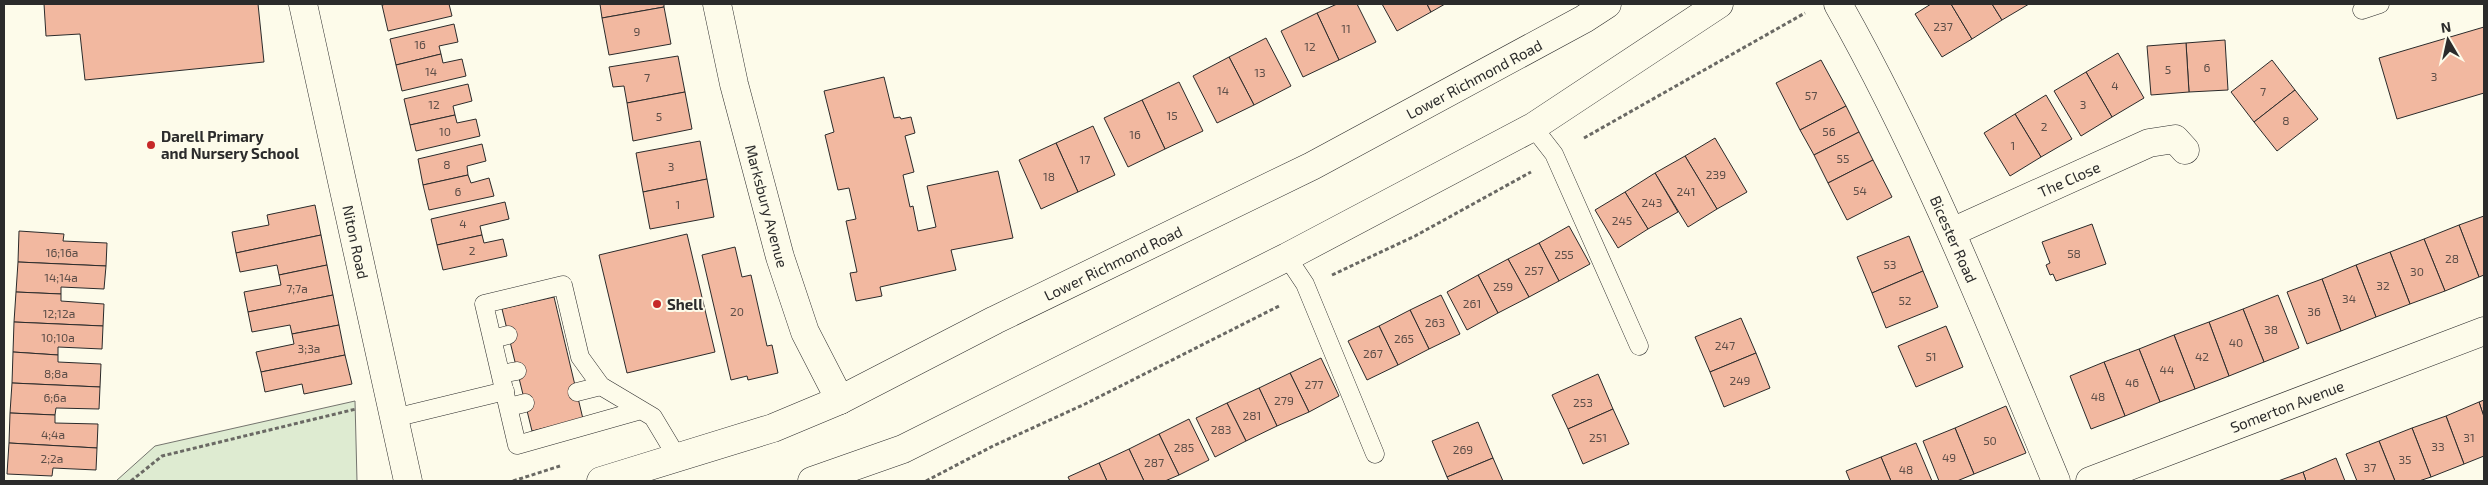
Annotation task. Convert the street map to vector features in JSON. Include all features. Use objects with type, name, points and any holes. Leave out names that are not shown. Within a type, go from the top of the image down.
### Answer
[{"type":"main road","name":"Niton Road","points":[[303,4],[408,481]]},
{"type":"main road","name":"Marksbury Avenue","points":[[717,4],[734,84],[780,257],[805,332],[840,400]]},
{"type":"main road","name":"Lower Richmond Road","points":[[601,481],[773,428],[840,400],[995,320],[1312,166],[1584,19],[1607,4]]},
{"type":"main road","points":[[812,481],[852,474],[903,449],[1287,256],[1533,127],[1719,4]]},
{"type":"main road","name":"Bicester Road","points":[[1838,4],[1872,64],[1952,232],[2056,481]]},
{"type":"main road","name":"The Close","points":[[1952,232],[2149,143],[2176,139],[2185,150]]},
{"type":"main road","name":"Somerton Avenue","points":[[2090,481],[2484,331]]},
{"type":"lane","points":[[2362,10],[2380,4]]},
{"type":"lane","points":[[1533,127],[1554,154],[1639,346]]},
{"type":"lane","points":[[1287,256],[1305,284],[1375,454]]},
{"type":"lane","points":[[642,410],[517,445],[511,389],[500,337],[484,304],[563,285],[566,323],[574,358],[601,386],[642,410],[653,417],[677,457]]},
{"type":"lane","points":[[577,392],[601,386]]},
{"type":"lane","points":[[393,409],[511,389]]},
{"type":"path","points":[[131,481],[162,456],[393,409]]},
{"type":"green space","points":[[355,401],[357,481],[116,481],[155,446]]},
{"type":"building","points":[[44,4],[258,4],[264,62],[85,80],[80,34],[46,36]]},
{"type":"building","points":[[449,4],[452,16],[388,31],[382,5]]},
{"type":"building","points":[[600,4],[664,4],[664,7],[602,18]]},
{"type":"building","points":[[1337,4],[1357,4],[1376,42],[1339,60],[1317,13]]},
{"type":"building","points":[[1382,4],[1427,4],[1431,12],[1397,31]]},
{"type":"building","points":[[1427,4],[1445,4],[1431,12]]},
{"type":"building","points":[[1931,4],[1951,4],[1972,39],[1942,57],[1915,14]]},
{"type":"building","points":[[1951,4],[1992,4],[2002,20],[1972,39]]},
{"type":"building","points":[[1992,4],[2029,4],[2002,20]]},
{"type":"building","points":[[664,7],[671,44],[609,55],[602,18]]},
{"type":"building","points":[[1317,13],[1339,60],[1303,77],[1281,31]]},
{"type":"building","points":[[454,24],[458,42],[439,46],[441,54],[396,65],[390,39]]},
{"type":"building","points":[[2484,27],[2484,93],[2397,119],[2379,58]]},
{"type":"building","points":[[1266,38],[1291,86],[1254,105],[1229,57]]},
{"type":"building","points":[[2225,40],[2228,90],[2189,92],[2186,43]]},
{"type":"building","points":[[2186,43],[2189,92],[2151,95],[2147,46]]},
{"type":"building","points":[[2118,53],[2144,98],[2112,117],[2086,72]]},
{"type":"building","points":[[441,54],[443,63],[462,59],[466,76],[402,91],[396,65]]},
{"type":"building","points":[[678,56],[685,92],[627,103],[624,86],[613,87],[609,67]]},
{"type":"building","points":[[1229,57],[1254,105],[1217,123],[1193,76]]},
{"type":"building","points":[[1821,60],[1846,106],[1800,130],[1776,83]]},
{"type":"building","points":[[2272,60],[2295,90],[2254,122],[2231,92]]},
{"type":"building","points":[[2086,72],[2112,117],[2081,136],[2054,91]]},
{"type":"building","points":[[884,77],[894,118],[911,117],[915,133],[905,136],[914,172],[903,175],[910,207],[913,206],[918,231],[936,227],[927,186],[998,171],[1013,238],[951,250],[956,270],[880,287],[882,296],[856,301],[850,273],[857,272],[846,221],[856,219],[849,188],[838,190],[825,135],[834,132],[824,91]]},
{"type":"building","points":[[1179,82],[1203,131],[1165,149],[1142,100]]},
{"type":"building","points":[[468,84],[472,101],[453,106],[455,115],[410,125],[404,99]]},
{"type":"building","points":[[2295,90],[2318,119],[2277,151],[2254,122]]},
{"type":"building","points":[[685,92],[692,129],[633,141],[627,103]]},
{"type":"building","points":[[2046,95],[2072,139],[2041,157],[2015,114]]},
{"type":"building","points":[[1142,100],[1165,149],[1128,167],[1104,118]]},
{"type":"building","points":[[1846,106],[1859,132],[1814,155],[1800,130]]},
{"type":"building","points":[[2015,114],[2041,157],[2010,176],[1984,133]]},
{"type":"building","points":[[455,115],[457,123],[476,119],[480,136],[416,151],[410,125]]},
{"type":"building","points":[[1093,126],[1115,175],[1078,192],[1056,143]]},
{"type":"building","points":[[1859,132],[1873,160],[1828,183],[1814,155]]},
{"type":"building","points":[[1715,138],[1747,192],[1717,209],[1685,156]]},
{"type":"building","points":[[700,141],[707,179],[643,192],[636,153]]},
{"type":"building","points":[[1056,143],[1078,192],[1041,209],[1019,160]]},
{"type":"building","points":[[482,144],[486,161],[467,166],[468,175],[423,185],[418,159]]},
{"type":"building","points":[[1685,156],[1717,209],[1688,227],[1655,173]]},
{"type":"building","points":[[1873,160],[1892,197],[1847,220],[1828,183]]},
{"type":"building","points":[[1655,173],[1678,212],[1648,229],[1625,192]]},
{"type":"building","points":[[468,175],[471,183],[489,178],[494,196],[429,210],[423,185]]},
{"type":"building","points":[[707,179],[714,217],[650,229],[643,192]]},
{"type":"building","points":[[1625,192],[1648,229],[1618,248],[1595,210]]},
{"type":"building","points":[[505,202],[509,219],[480,226],[482,235],[437,245],[431,219]]},
{"type":"building","points":[[315,205],[321,235],[236,253],[232,232],[269,225],[267,215]]},
{"type":"building","points":[[2484,216],[2484,275],[2479,277],[2459,225]]},
{"type":"building","points":[[2092,224],[2106,264],[2056,281],[2053,274],[2050,275],[2046,265],[2050,263],[2042,242]]},
{"type":"building","points":[[2459,225],[2479,277],[2445,291],[2424,239]]},
{"type":"building","points":[[1569,226],[1590,264],[1559,281],[1539,243]]},
{"type":"building","points":[[19,231],[64,234],[63,241],[107,243],[106,266],[18,262]]},
{"type":"building","name":"Shell","points":[[687,234],[715,352],[627,373],[599,255]]},
{"type":"building","points":[[321,235],[327,265],[279,275],[277,265],[240,272],[236,253]]},
{"type":"building","points":[[482,235],[484,243],[503,239],[507,256],[443,270],[437,245]]},
{"type":"building","points":[[1909,236],[1923,271],[1872,293],[1857,257]]},
{"type":"building","points":[[2424,239],[2445,291],[2410,304],[2390,252]]},
{"type":"building","points":[[1539,243],[1559,281],[1529,297],[1508,259]]},
{"type":"building","points":[[735,247],[742,277],[751,275],[767,346],[772,345],[778,373],[748,380],[747,376],[731,380],[702,255]]},
{"type":"building","points":[[2390,252],[2410,304],[2376,317],[2356,265]]},
{"type":"building","points":[[1508,259],[1529,297],[1498,313],[1478,275]]},
{"type":"building","points":[[18,262],[106,266],[104,289],[61,287],[61,294],[16,292]]},
{"type":"building","points":[[327,265],[333,295],[248,312],[244,292],[281,285],[279,275]]},
{"type":"building","points":[[2356,265],[2376,317],[2341,331],[2322,279]]},
{"type":"building","points":[[1923,271],[1938,307],[1886,328],[1872,293]]},
{"type":"building","points":[[1478,275],[1498,313],[1467,330],[1447,292]]},
{"type":"building","points":[[2322,279],[2341,331],[2307,344],[2287,292]]},
{"type":"building","points":[[16,292],[61,294],[61,301],[104,304],[103,326],[14,322]]},
{"type":"building","points":[[333,295],[339,325],[292,334],[290,325],[252,332],[248,312]]},
{"type":"building","points":[[1441,295],[1460,334],[1429,349],[1410,310]]},
{"type":"building","points":[[2278,295],[2299,348],[2264,362],[2243,309]]},
{"type":"building","points":[[554,297],[583,419],[532,431],[502,309]]},
{"type":"building","points":[[2243,309],[2264,362],[2229,376],[2209,322]]},
{"type":"building","points":[[1410,310],[1429,349],[1398,365],[1379,326]]},
{"type":"building","points":[[1741,318],[1756,353],[1710,372],[1695,337]]},
{"type":"building","points":[[14,322],[103,326],[102,349],[58,347],[58,355],[13,352]]},
{"type":"building","points":[[2209,322],[2229,376],[2195,389],[2174,335]]},
{"type":"building","points":[[339,325],[345,355],[261,372],[256,352],[294,344],[292,334]]},
{"type":"building","points":[[1379,326],[1398,365],[1367,380],[1348,341]]},
{"type":"building","points":[[1946,326],[1963,367],[1916,387],[1898,346]]},
{"type":"building","points":[[2174,335],[2195,389],[2160,402],[2139,349]]},
{"type":"building","points":[[2139,349],[2160,402],[2125,416],[2104,362]]},
{"type":"building","points":[[13,352],[58,355],[58,362],[101,364],[100,387],[12,383]]},
{"type":"building","points":[[1756,353],[1770,388],[1724,407],[1710,372]]},
{"type":"building","points":[[345,355],[352,384],[304,394],[302,384],[265,392],[261,372]]},
{"type":"building","points":[[1321,358],[1339,396],[1309,412],[1290,373]]},
{"type":"building","points":[[2104,362],[2125,416],[2091,429],[2070,376]]},
{"type":"building","points":[[1290,373],[1309,412],[1277,426],[1259,388]]},
{"type":"building","points":[[1598,374],[1613,409],[1568,429],[1552,395]]},
{"type":"building","points":[[12,383],[100,387],[99,409],[56,408],[55,415],[10,413]]},
{"type":"building","points":[[1259,388],[1277,426],[1246,441],[1227,403]]},
{"type":"building","points":[[2484,400],[2484,417],[2479,402]]},
{"type":"building","points":[[2479,402],[2484,417],[2484,456],[2464,464],[2446,416]]},
{"type":"building","points":[[1227,403],[1246,441],[1215,457],[1196,418]]},
{"type":"building","points":[[2006,406],[2026,453],[1974,474],[1955,428]]},
{"type":"building","points":[[1613,409],[1629,444],[1583,464],[1568,429]]},
{"type":"building","points":[[10,413],[55,415],[55,423],[98,424],[97,448],[9,443]]},
{"type":"building","points":[[2446,416],[2464,464],[2431,477],[2412,428]]},
{"type":"building","points":[[1189,419],[1209,460],[1179,475],[1159,434]]},
{"type":"building","points":[[1478,422],[1493,458],[1447,477],[1432,441]]},
{"type":"building","points":[[1955,428],[1974,474],[1957,481],[1939,481],[1923,441]]},
{"type":"building","points":[[2412,428],[2431,477],[2419,481],[2395,481],[2379,441]]},
{"type":"building","points":[[1159,434],[1179,475],[1165,481],[1144,481],[1129,449]]},
{"type":"building","points":[[2379,441],[2395,481],[2357,481],[2346,454]]},
{"type":"building","points":[[9,443],[97,448],[96,470],[53,468],[52,476],[7,474]]},
{"type":"building","points":[[1916,443],[1932,481],[1891,481],[1881,457]]},
{"type":"building","points":[[1129,449],[1144,481],[1107,481],[1099,463]]},
{"type":"building","points":[[1881,457],[1891,481],[1850,481],[1846,471]]},
{"type":"building","points":[[1493,458],[1503,481],[1449,481],[1447,477]]},
{"type":"building","points":[[2336,458],[2345,481],[2306,481],[2303,472]]},
{"type":"building","points":[[1099,463],[1107,481],[1070,481],[1068,477]]},
{"type":"building","points":[[2303,472],[2306,481],[2278,481]]},
{"type":"place","name":"Darell Primary and Nursery School","points":[[151,145]]},
{"type":"place","name":"Shell","points":[[657,304]]}]
